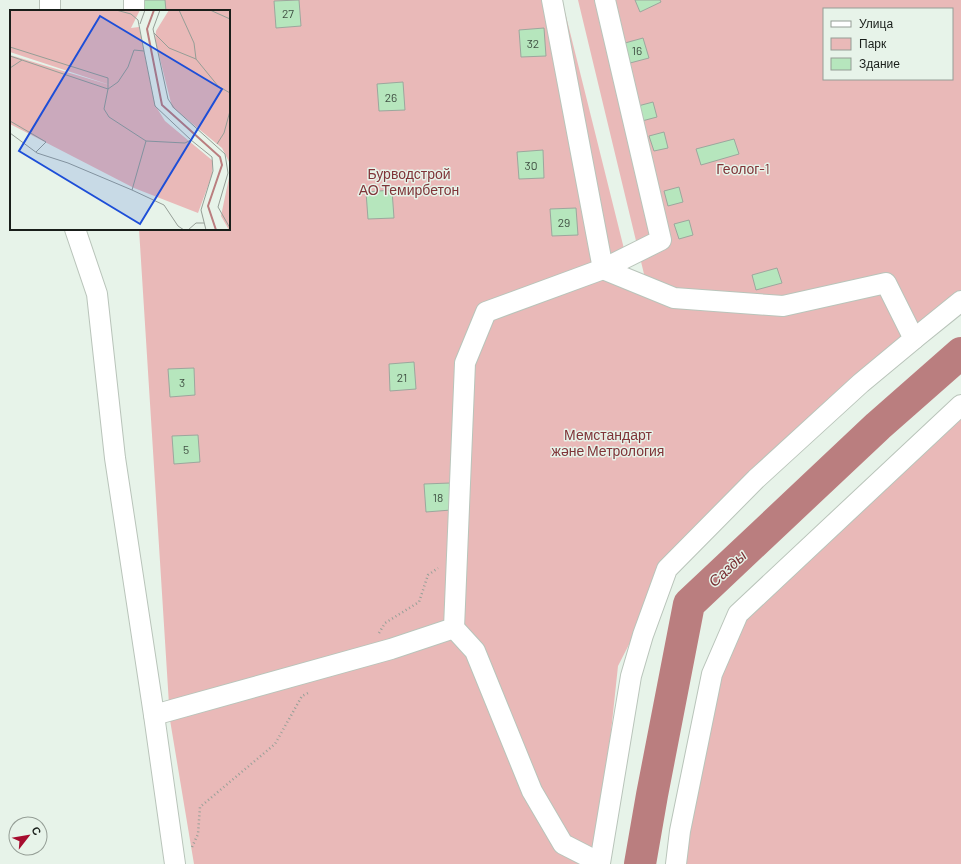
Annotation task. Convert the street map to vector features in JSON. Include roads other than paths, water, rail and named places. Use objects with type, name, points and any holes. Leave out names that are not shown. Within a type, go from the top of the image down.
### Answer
[{"type":"lane","points":[[552,0],[603,268]]},
{"type":"lane","points":[[605,0],[661,240],[603,268],[486,312],[464,363],[454,628],[475,651],[532,791],[563,844],[600,863],[631,676],[643,635],[667,569],[756,479],[861,383],[961,301]]},
{"type":"lane","points":[[75,230],[97,294],[115,458],[154,715],[182,858]]},
{"type":"lane","points":[[603,268],[674,298],[783,306],[886,283],[914,339]]},
{"type":"lane","points":[[676,864],[680,831],[712,674],[738,614],[961,405]]},
{"type":"lane","points":[[154,715],[366,656],[454,628]]},
{"type":"waterway","name":"Сазды","points":[[640,864],[689,604],[878,426],[961,353]]},
{"type":"park label","name":"Геолог-1","points":[[743,168]]},
{"type":"park label","name":"Бурводстрой АО Темирбетон","points":[[409,182]]},
{"type":"park label","name":"Мемстандарт және Метрология","points":[[608,442]]}]
